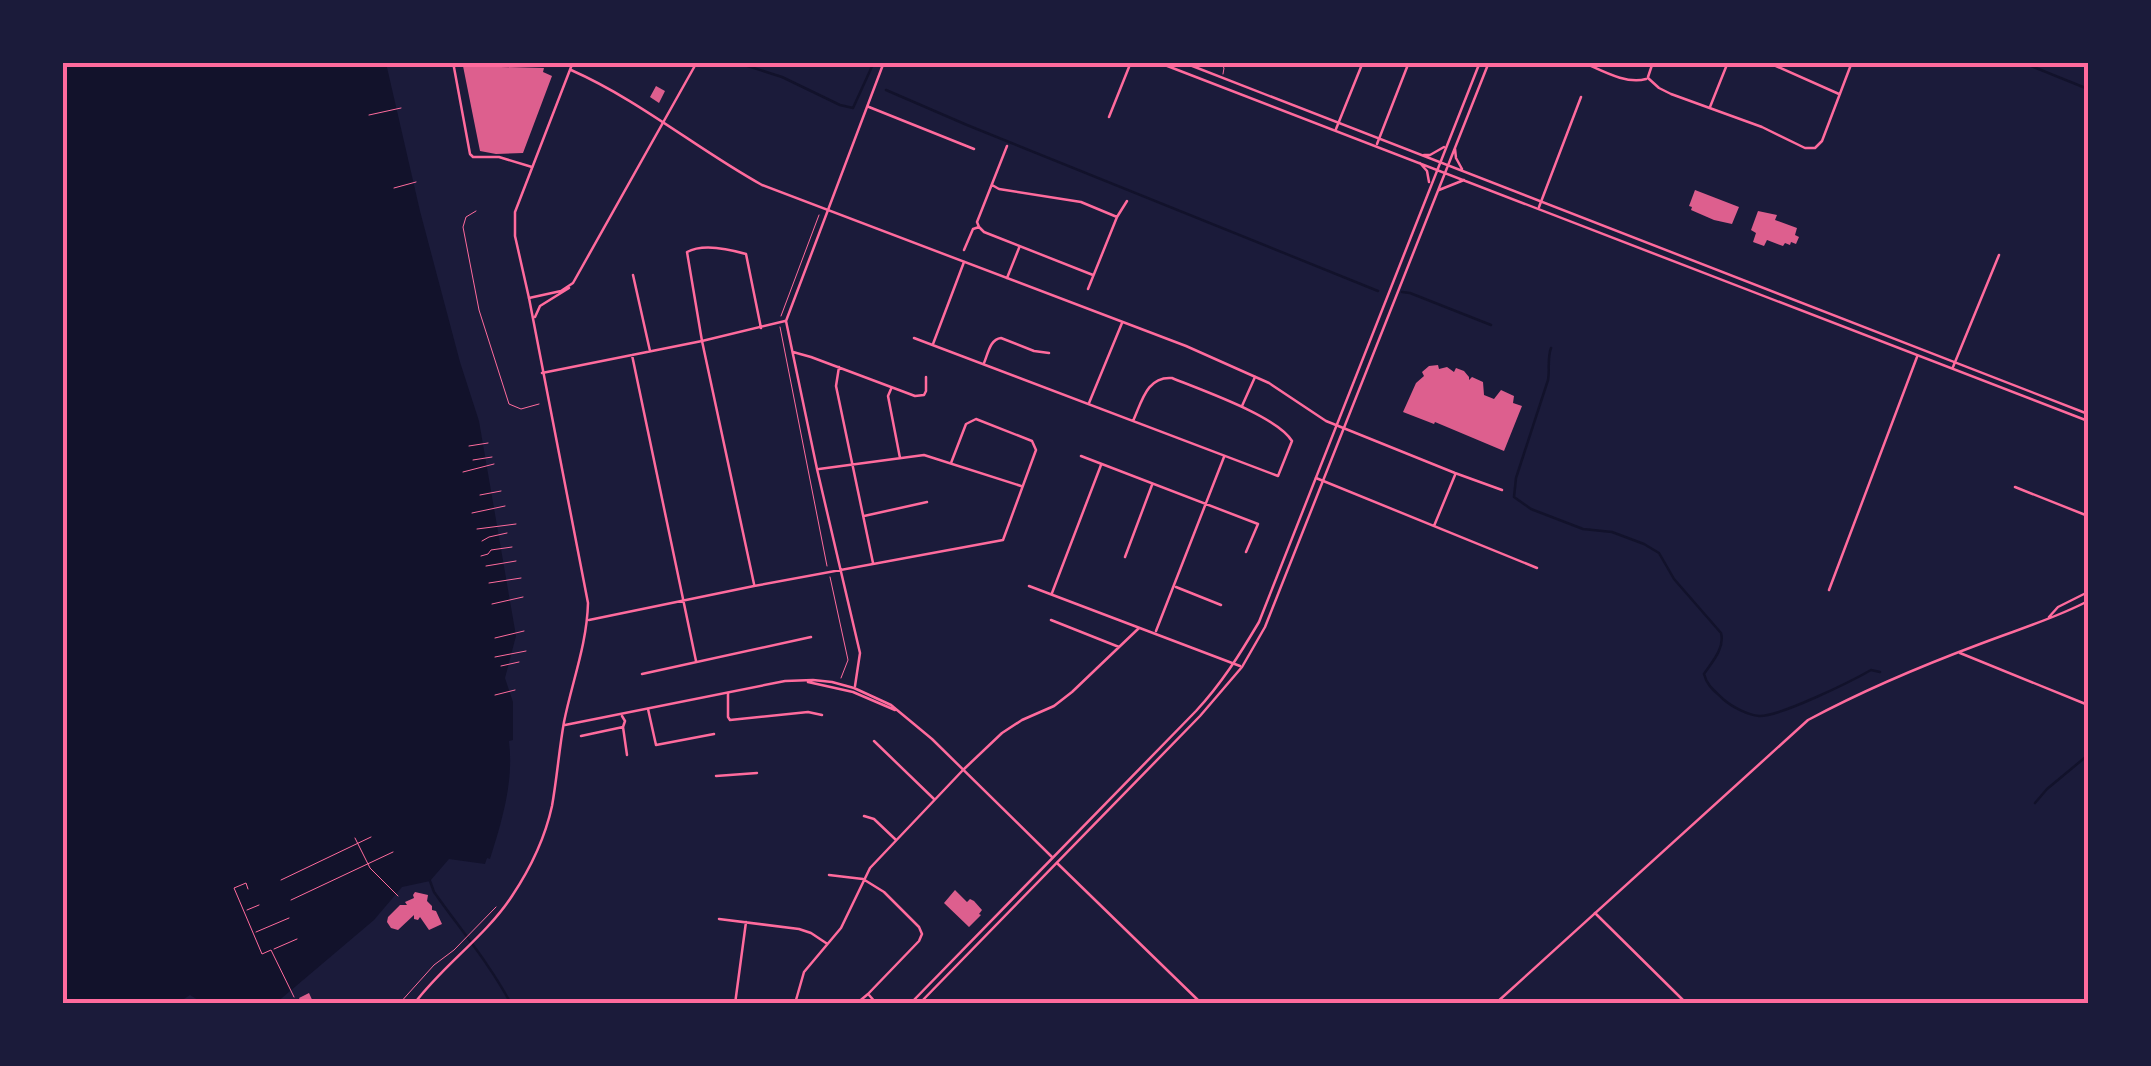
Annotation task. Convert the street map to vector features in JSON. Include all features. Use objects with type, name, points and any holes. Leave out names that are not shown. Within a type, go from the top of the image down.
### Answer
[{"type":"street","points":[[452,62],[470,154],[499,156],[532,167]]},
{"type":"street","points":[[414,1004],[510,900],[540,845],[552,808],[563,725],[587,620],[588,603],[515,236],[515,212],[574,62]]},
{"type":"street","points":[[534,322],[540,306],[573,283],[697,62]]},
{"type":"street","points":[[854,690],[860,652],[786,321],[824,210],[884,62]]},
{"type":"street","points":[[1109,117],[1131,62]]},
{"type":"street","points":[[1157,62],[2088,421]]},
{"type":"street","points":[[1182,62],[2088,414]]},
{"type":"street","points":[[1336,130],[1363,62]]},
{"type":"street","points":[[1376,146],[1409,62]]},
{"type":"street","points":[[910,1004],[1196,711],[1235,664],[1259,622],[1480,62]]},
{"type":"street","points":[[919,1004],[1218,698],[1242,667],[1265,626],[1489,62]]},
{"type":"street","points":[[1582,62],[1627,80],[1648,78]]},
{"type":"street","points":[[1599,69],[1601,62]]},
{"type":"street","points":[[1648,78],[1654,62]]},
{"type":"street","points":[[1709,109],[1728,62]]},
{"type":"street","points":[[1767,62],[1840,94]]},
{"type":"street","points":[[1648,78],[1659,88],[1709,109],[1762,127],[1805,148],[1815,148],[1822,141],[1852,62]]},
{"type":"street","points":[[571,70],[605,85],[750,179],[1186,346],[1256,376],[1336,425],[1502,490]]},
{"type":"street","points":[[1538,208],[1581,97]]},
{"type":"street","points":[[868,106],[974,149]]},
{"type":"street","points":[[1423,156],[1446,145]]},
{"type":"street","points":[[1456,145],[1457,162],[1467,173]]},
{"type":"street","points":[[1007,146],[977,222],[979,226],[984,232],[1094,274]]},
{"type":"street","points":[[1418,162],[1426,171],[1430,187]]},
{"type":"street","points":[[1438,190],[1465,180]]},
{"type":"street","points":[[992,185],[1081,202],[1118,217]]},
{"type":"street","points":[[1088,289],[1127,202]]},
{"type":"street","points":[[964,250],[973,229],[979,226]]},
{"type":"street","points":[[1007,279],[1020,247]]},
{"type":"street","points":[[754,586],[687,252],[694,248],[746,254],[761,328]]},
{"type":"street","points":[[1952,369],[1999,255]]},
{"type":"street","points":[[933,345],[964,262]]},
{"type":"street","points":[[633,275],[650,351]]},
{"type":"street","points":[[530,298],[573,283]]},
{"type":"street","points":[[542,373],[786,321]]},
{"type":"street","points":[[1089,405],[1122,322]]},
{"type":"street","points":[[914,338],[983,365],[1224,456],[1278,476],[1292,441],[1286,432],[1242,407],[1172,378],[1160,377],[1151,382],[1134,422]]},
{"type":"street","points":[[983,365],[996,338],[1048,352]]},
{"type":"street","points":[[792,352],[920,397],[926,391],[926,377]]},
{"type":"street","points":[[632,355],[696,661]]},
{"type":"street","points":[[1828,590],[1918,355]]},
{"type":"street","points":[[839,368],[836,386],[873,564]]},
{"type":"street","points":[[1242,407],[1256,376]]},
{"type":"street","points":[[891,387],[888,396],[900,458]]},
{"type":"street","points":[[587,620],[1003,540],[1036,445],[976,419],[966,424],[951,463]]},
{"type":"street","points":[[818,470],[924,455],[1022,486]]},
{"type":"street","points":[[1080,456],[1258,524],[1246,552]]},
{"type":"street","points":[[1155,634],[1224,456]]},
{"type":"street","points":[[1052,595],[1102,464]]},
{"type":"street","points":[[1434,526],[1456,474]]},
{"type":"street","points":[[1316,478],[1537,568]]},
{"type":"street","points":[[1125,556],[1153,483]]},
{"type":"street","points":[[2015,487],[2088,516]]},
{"type":"street","points":[[863,516],[927,502]]},
{"type":"street","points":[[1029,586],[1242,667]]},
{"type":"street","points":[[1174,586],[1222,605]]},
{"type":"street","points":[[2048,618],[2088,592]]},
{"type":"street","points":[[1495,1004],[1808,720],[1851,697],[1958,652],[2062,615],[2088,601]]},
{"type":"street","points":[[1051,620],[1120,647]]},
{"type":"street","points":[[798,1004],[804,972],[841,928],[870,868],[1002,733],[1054,706],[1140,628]]},
{"type":"street","points":[[642,674],[811,637]]},
{"type":"street","points":[[1958,652],[2088,705]]},
{"type":"street","points":[[563,725],[802,680],[854,690],[896,710],[932,738],[1202,1004]]},
{"type":"street","points":[[728,692],[730,720],[808,712],[822,715]]},
{"type":"street","points":[[648,709],[656,746],[714,734]]},
{"type":"street","points":[[621,714],[627,755]]},
{"type":"street","points":[[605,718],[607,730]]},
{"type":"street","points":[[580,736],[623,727]]},
{"type":"street","points":[[874,741],[936,800]]},
{"type":"street","points":[[716,776],[756,773]]},
{"type":"street","points":[[864,816],[874,819],[896,840]]},
{"type":"street","points":[[830,875],[863,879],[884,892],[922,934],[856,1004]]},
{"type":"street","points":[[1594,912],[1687,1004]]},
{"type":"street","points":[[719,919],[799,930],[828,944]]},
{"type":"street","points":[[734,1004],[746,922]]},
{"type":"street","points":[[868,994],[878,1004]]},
{"type":"lane","points":[[1209,82],[1222,78],[1224,68],[1220,62]]},
{"type":"path","points":[[373,104],[376,119]]},
{"type":"path","points":[[369,115],[401,108]]},
{"type":"path","points":[[394,188],[416,182]]},
{"type":"path","points":[[824,210],[782,308],[780,324],[848,660],[841,679]]},
{"type":"path","points":[[476,211],[466,216],[463,227],[479,310],[510,404],[521,409],[539,404]]},
{"type":"path","points":[[469,446],[488,442]]},
{"type":"path","points":[[473,460],[492,457]]},
{"type":"path","points":[[462,472],[494,464]]},
{"type":"path","points":[[480,495],[501,491]]},
{"type":"path","points":[[472,513],[505,506]]},
{"type":"path","points":[[477,529],[516,524]]},
{"type":"path","points":[[482,541],[507,533]]},
{"type":"path","points":[[481,556],[512,547]]},
{"type":"path","points":[[487,568],[516,561]]},
{"type":"path","points":[[489,583],[520,578]]},
{"type":"path","points":[[492,604],[523,597]]},
{"type":"path","points":[[494,638],[524,631]]},
{"type":"path","points":[[495,657],[526,651]]},
{"type":"path","points":[[501,666],[520,662]]},
{"type":"path","points":[[495,695],[515,690]]},
{"type":"path","points":[[355,838],[368,864],[398,896]]},
{"type":"path","points":[[281,880],[371,838]]},
{"type":"path","points":[[292,900],[393,852]]},
{"type":"path","points":[[248,889],[246,883],[234,888],[262,954],[298,939]]},
{"type":"path","points":[[399,1004],[434,965],[502,902]]},
{"type":"path","points":[[244,911],[260,905]]},
{"type":"path","points":[[253,933],[289,918]]},
{"type":"path","points":[[271,950],[294,997]]},
{"type":"shaded area","points":[[62,63],[386,63],[420,211],[479,421],[516,636],[505,678],[513,702],[508,786],[490,859],[485,864],[449,859],[430,881],[402,887],[374,920],[276,1003],[203,1003],[190,995],[178,1003],[63,1003]]},
{"type":"building","points":[[463,66],[544,68],[543,72],[552,76],[523,153],[480,151]]},
{"type":"building","points":[[656,86],[665,91],[659,103],[650,97]]},
{"type":"building","points":[[1695,190],[1739,207],[1732,224],[1691,210]]},
{"type":"building","points":[[1758,211],[1777,215],[1775,220],[1797,228],[1796,244],[1783,246],[1767,240],[1764,246],[1753,242],[1756,233],[1751,230]]},
{"type":"building","points":[[1438,365],[1439,369],[1464,371],[1469,380],[1472,377],[1483,382],[1484,395],[1494,399],[1501,390],[1514,396],[1513,403],[1522,406],[1504,451],[1403,412],[1416,383],[1424,376],[1422,372]]},
{"type":"building","points":[[955,890],[982,910],[969,927],[944,903]]},
{"type":"building","points":[[415,892],[428,895],[427,901],[442,924],[429,930],[414,915],[398,930],[391,928],[388,917],[400,905],[407,905],[405,902],[414,898]]},
{"type":"building","points":[[309,993],[314,1004],[292,1004],[299,998]]},
{"type":"waterway","points":[[735,62],[782,77],[853,108],[874,62]]},
{"type":"waterway","points":[[2021,62],[2088,89]]},
{"type":"waterway","points":[[886,90],[1378,291]]},
{"type":"waterway","points":[[1402,292],[1491,325]]},
{"type":"waterway","points":[[1551,348],[1548,380],[1516,478],[1514,497],[1531,509],[1583,529],[1612,532],[1659,553],[1674,579],[1721,633],[1719,649],[1704,674],[1714,691],[1740,710],[1769,715],[1815,698],[1871,670],[1880,672]]},
{"type":"waterway","points":[[2035,803],[2088,755]]},
{"type":"waterway","points":[[430,881],[511,1004]]}]
